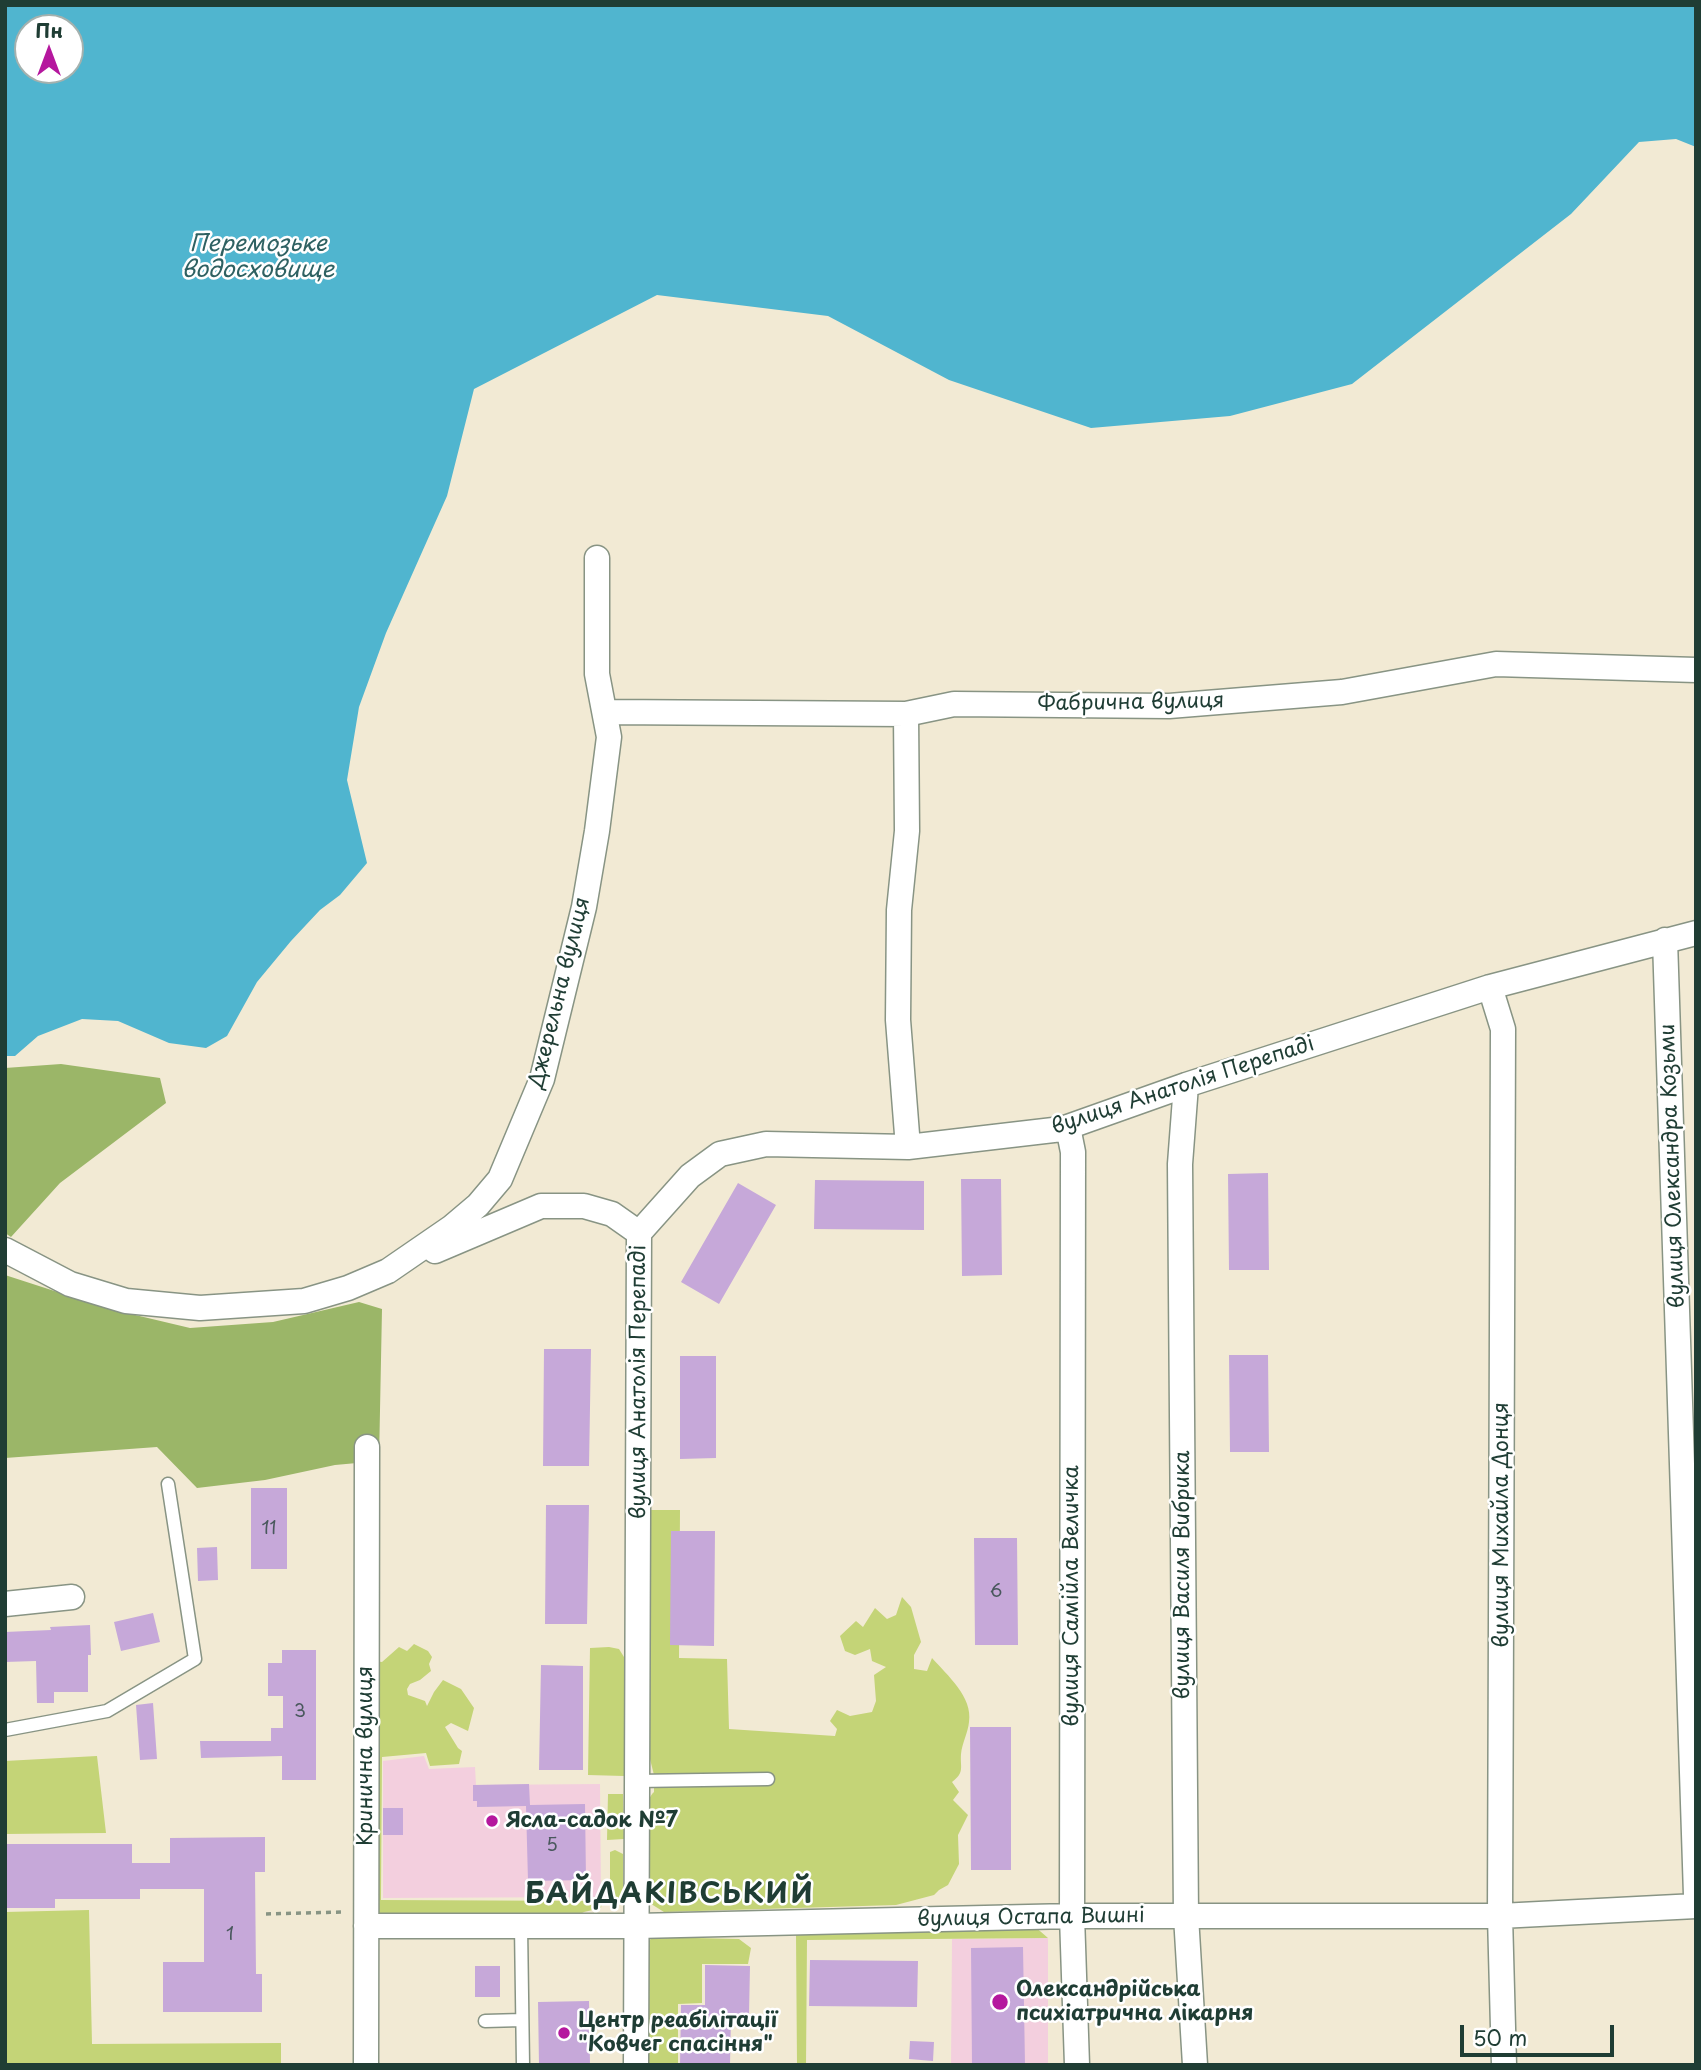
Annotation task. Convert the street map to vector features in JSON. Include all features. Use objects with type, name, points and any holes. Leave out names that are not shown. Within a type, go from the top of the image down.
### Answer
[{"type":"street","name":"Джерельна вулиця","points":[[5,1250],[69,1284],[126,1301],[200,1308],[304,1301],[348,1288],[388,1271],[452,1227],[478,1205],[500,1179],[542,1079],[584,907],[609,737],[597,674],[597,558]]},
{"type":"street","name":"Фабрична вулиця","points":[[606,712],[906,714],[954,704],[1182,705],[1342,692],[1496,664],[1696,670]]},
{"type":"street","points":[[906,714],[907,831],[899,910],[898,1020],[908,1147]]},
{"type":"street","name":"вулиця Анатолія Перепаді","points":[[636,2065],[639,1233],[690,1176],[720,1154],[766,1144],[908,1147],[1068,1127],[1186,1085],[1490,987],[1696,933]]},
{"type":"street","name":"вулиця Олександра Козьми","points":[[1665,940],[1696,1895]]},
{"type":"street","name":"вулиця Михайла Донця","points":[[1490,987],[1503,1029],[1500,1916],[1503,2065]]},
{"type":"street","name":"вулиця Василя Вибрика","points":[[1186,1085],[1180,1164],[1185,1916],[1195,2065]]},
{"type":"street","name":"вулиця Самійла Величка","points":[[1068,1127],[1073,1152],[1072,1916],[1077,2065]]},
{"type":"street","points":[[388,1271],[541,1206],[584,1206],[612,1214],[639,1233]]},
{"type":"street","name":"Кринична вулиця","points":[[366,2065],[367,1447]]},
{"type":"street","points":[[5,1604],[72,1597]]},
{"type":"street","name":"вулиця Остапа Вишні","points":[[366,1919],[521,1926],[637,1926],[1072,1916],[1500,1916],[1696,1906]]},
{"type":"lane","points":[[5,1730],[107,1711],[195,1659],[168,1484]]},
{"type":"lane","points":[[637,1781],[768,1779]]},
{"type":"lane","points":[[521,1926],[523,2065]]},
{"type":"lane","points":[[485,2021],[522,2020]]},
{"type":"path","points":[[266,1914],[366,1919]]},
{"type":"shaded area","name":"Ясла-садок №7","points":[[424,1756],[429,1769],[475,1767],[476,1785],[600,1784],[601,1897],[383,1898],[383,1761]]},
{"type":"shaded area","name":"Олександрійська психіатрична лікарня","points":[[1048,1938],[1048,2065],[951,2065],[952,1939]]},
{"type":"green space","points":[[61,1064],[160,1078],[166,1103],[60,1183],[11,1237],[5,1233],[5,1068]]},
{"type":"green space","points":[[5,1275],[110,1309],[190,1328],[273,1322],[359,1302],[382,1309],[379,1461],[335,1465],[265,1480],[197,1488],[157,1447],[5,1458]]},
{"type":"green space","points":[[649,1510],[680,1510],[679,1658],[727,1659],[729,1729],[835,1736],[837,1729],[830,1721],[837,1710],[850,1716],[872,1712],[876,1701],[874,1675],[886,1667],[872,1661],[870,1649],[855,1655],[845,1651],[840,1636],[856,1621],[863,1627],[875,1608],[887,1619],[896,1615],[902,1597],[911,1607],[921,1642],[914,1655],[914,1669],[927,1671],[932,1658],[958,1687],[969,1713],[961,1770],[952,1782],[959,1792],[953,1800],[968,1815],[958,1835],[959,1864],[948,1885],[934,1895],[896,1905],[664,1912],[648,1902],[644,1827],[649,1800],[654,1792],[654,1775],[646,1743]]},
{"type":"green space","points":[[414,1644],[428,1651],[432,1657],[429,1664],[431,1671],[410,1684],[408,1695],[425,1701],[427,1706],[443,1680],[461,1689],[474,1708],[468,1731],[451,1723],[445,1727],[462,1751],[459,1764],[430,1766],[426,1753],[382,1757],[381,1900],[602,1901],[601,1908],[575,1917],[371,1918],[375,1661],[382,1662],[399,1647],[407,1651]]},
{"type":"green space","points":[[590,1648],[619,1649],[624,1657],[624,1776],[588,1775]]},
{"type":"green space","points":[[97,1756],[106,1833],[5,1834],[5,1761]]},
{"type":"green space","points":[[608,1794],[623,1794],[624,1839],[607,1840]]},
{"type":"green space","points":[[615,1850],[623,1854],[623,1897],[612,1905],[610,1852]]},
{"type":"green space","points":[[89,1910],[92,2044],[281,2043],[281,2065],[5,2065],[5,1912]]},
{"type":"green space","points":[[1033,1925],[1048,1938],[807,1940],[806,2065],[797,2065],[796,1935],[809,1928]]},
{"type":"green space","points":[[652,1937],[739,1939],[751,1948],[748,1964],[702,1964],[702,2003],[678,2004],[678,2065],[644,2065],[646,1946]]},
{"type":"water","name":"Перемозьке водосховище","points":[[5,5],[1696,5],[1696,147],[1676,139],[1639,142],[1571,214],[1352,384],[1230,416],[1091,428],[949,380],[828,316],[657,295],[474,389],[447,496],[386,633],[359,707],[347,780],[367,863],[340,895],[320,910],[291,941],[257,982],[227,1036],[206,1048],[169,1043],[118,1021],[82,1019],[38,1036],[15,1056],[5,1056]]},
{"type":"building","points":[[1268,1173],[1269,1270],[1229,1270],[1228,1174]]},
{"type":"building","points":[[961,1179],[1001,1179],[1002,1275],[962,1276]]},
{"type":"building","points":[[815,1180],[924,1181],[924,1230],[814,1229]]},
{"type":"building","points":[[738,1183],[776,1205],[719,1304],[681,1282]]},
{"type":"building","points":[[544,1349],[591,1349],[589,1466],[543,1466]]},
{"type":"building","points":[[1229,1355],[1268,1355],[1269,1452],[1230,1452]]},
{"type":"building","points":[[680,1356],[716,1356],[716,1458],[680,1459]]},
{"type":"building","points":[[251,1488],[287,1488],[287,1569],[251,1569]]},
{"type":"building","points":[[546,1505],[589,1505],[587,1624],[545,1624]]},
{"type":"building","points":[[671,1531],[715,1531],[714,1646],[670,1645]]},
{"type":"building","points":[[974,1538],[1017,1538],[1018,1645],[975,1645]]},
{"type":"building","points":[[217,1547],[218,1580],[198,1581],[197,1548]]},
{"type":"building","points":[[153,1613],[160,1642],[121,1651],[114,1622]]},
{"type":"building","points":[[90,1625],[88,1692],[54,1692],[54,1703],[37,1703],[36,1661],[5,1662],[5,1632]]},
{"type":"building","points":[[282,1650],[316,1650],[316,1780],[282,1780],[282,1756],[201,1758],[200,1741],[271,1741],[271,1728],[283,1728],[283,1696],[268,1696],[268,1663],[282,1663]]},
{"type":"building","points":[[541,1665],[583,1666],[583,1770],[539,1770]]},
{"type":"building","points":[[153,1703],[157,1759],[140,1760],[136,1705]]},
{"type":"building","points":[[970,1727],[1011,1727],[1011,1870],[971,1870]]},
{"type":"building","points":[[529,1784],[530,1805],[585,1804],[586,1880],[528,1881],[526,1806],[477,1807],[477,1801],[473,1801],[473,1785]]},
{"type":"building","points":[[383,1808],[403,1808],[403,1835],[383,1835]]},
{"type":"building","points":[[265,1837],[265,1872],[255,1872],[256,1974],[262,1974],[262,2012],[163,2012],[163,1962],[204,1962],[204,1889],[140,1889],[140,1899],[55,1899],[55,1908],[5,1908],[5,1844],[132,1844],[132,1863],[170,1863],[170,1838]]},
{"type":"building","points":[[1023,1947],[1025,2065],[972,2065],[971,1948]]},
{"type":"building","points":[[810,1960],[918,1961],[917,2007],[809,2006]]},
{"type":"building","points":[[705,1965],[750,1966],[749,2015],[731,2015],[730,2065],[680,2065],[681,2005],[705,2005]]},
{"type":"building","points":[[475,1966],[500,1966],[500,1997],[475,1997]]},
{"type":"building","name":"Центр реабілітації \"Ковчег спасіння\"","points":[[589,2001],[590,2065],[539,2065],[538,2002]]},
{"type":"building","points":[[910,2041],[934,2042],[933,2061],[909,2059]]},
{"type":"place","name":"Ясла-садок №7","points":[[492,1821]]},
{"type":"place","name":"Олександрійська психіатрична лікарня","points":[[1000,2002]]},
{"type":"place","name":"Центр реабілітації \"Ковчег спасіння\"","points":[[564,2033]]},
{"type":"district","name":"БАЙДАКІВСЬКИЙ","points":[[670,1895]]}]
